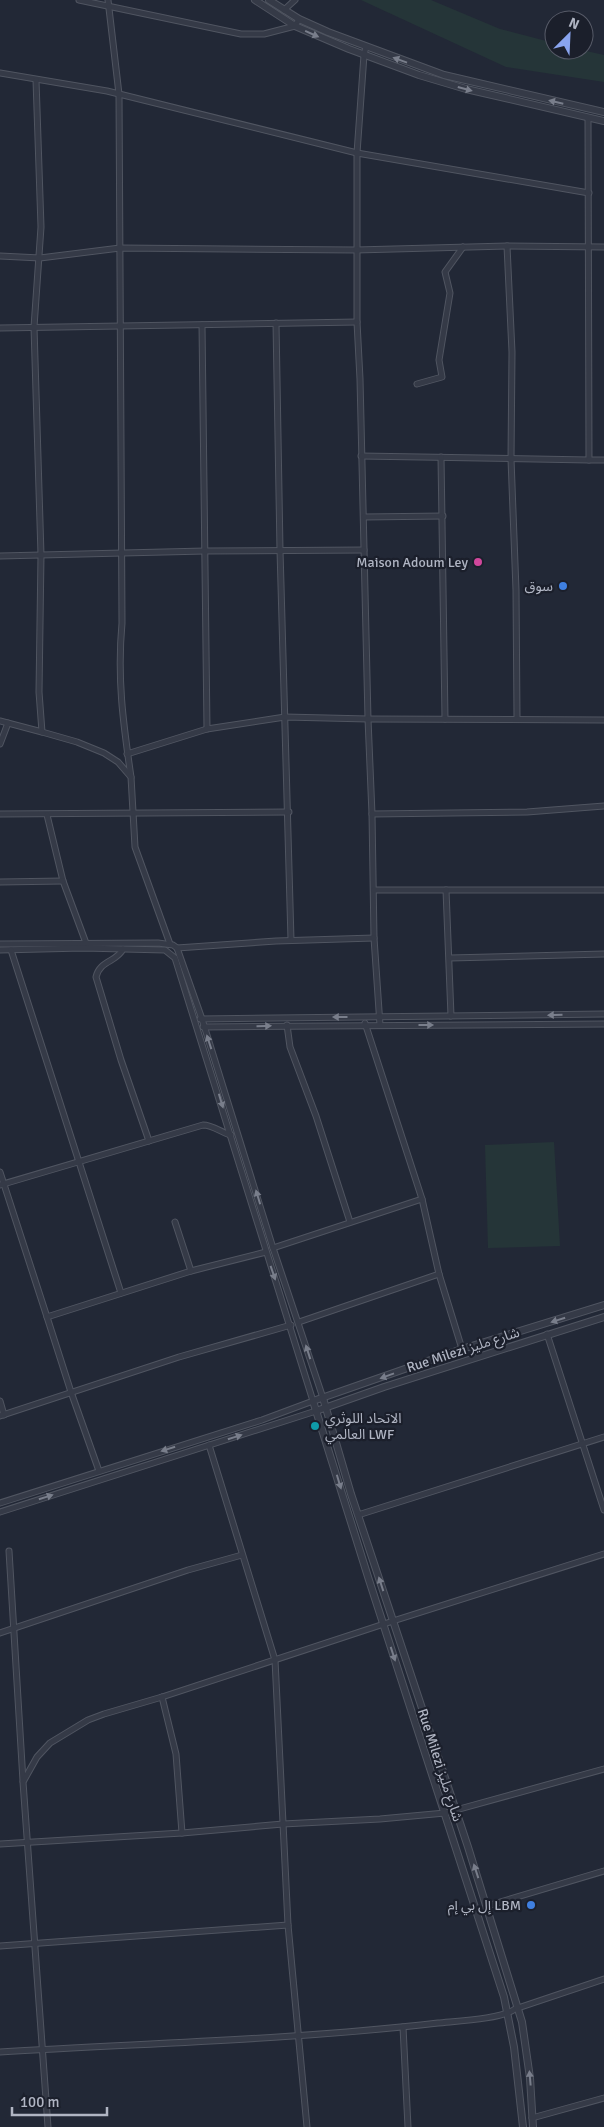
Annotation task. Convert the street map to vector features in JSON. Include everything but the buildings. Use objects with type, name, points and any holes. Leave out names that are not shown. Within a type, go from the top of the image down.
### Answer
[{"type":"street","points":[[79,0],[240,34],[264,34],[295,26],[299,19]]},
{"type":"street","points":[[108,0],[119,94],[121,326],[119,672],[123,734],[131,777],[134,847],[170,944]]},
{"type":"street","points":[[255,0],[295,26],[364,55],[458,87],[604,121]]},
{"type":"street","points":[[269,0],[299,19],[366,47],[444,75],[604,112]]},
{"type":"street","points":[[284,10],[295,0]]},
{"type":"street","points":[[366,47],[357,153],[357,322],[364,517],[374,938],[380,1025]]},
{"type":"street","points":[[0,73],[119,94],[357,153],[588,193]]},
{"type":"street","points":[[36,80],[41,227],[34,327],[41,555],[38,692],[42,732]]},
{"type":"street","points":[[588,118],[589,460]]},
{"type":"street","points":[[0,256],[40,258],[120,248],[356,250],[507,246],[604,247]]},
{"type":"street","points":[[507,246],[512,352],[511,459],[516,590],[517,718]]},
{"type":"street","points":[[417,384],[442,377],[439,360],[450,293],[445,272],[463,247]]},
{"type":"street","points":[[0,328],[357,322]]},
{"type":"street","points":[[276,323],[280,550],[292,940]]},
{"type":"street","points":[[202,325],[207,729]]},
{"type":"street","points":[[361,456],[604,460]]},
{"type":"street","points":[[441,456],[445,719]]},
{"type":"street","points":[[364,517],[443,516]]},
{"type":"street","points":[[0,556],[205,550],[364,550]]},
{"type":"street","points":[[127,754],[207,729],[285,717],[604,720]]},
{"type":"street","points":[[0,722],[77,742],[104,753],[118,762],[131,777]]},
{"type":"street","points":[[0,744],[8,724]]},
{"type":"street","points":[[372,814],[527,812],[604,806]]},
{"type":"street","points":[[0,814],[288,812]]},
{"type":"street","points":[[47,815],[63,881],[86,942]]},
{"type":"street","points":[[0,882],[63,881]]},
{"type":"street","points":[[374,890],[604,890]]},
{"type":"street","points":[[446,890],[451,1016]]},
{"type":"street","points":[[0,944],[86,942],[170,944],[177,948],[292,940],[374,938]]},
{"type":"street","points":[[177,948],[202,1019],[323,1398]]},
{"type":"street","points":[[123,949],[120,954],[104,963],[98,969],[96,977],[121,1060],[149,1141]]},
{"type":"street","points":[[0,950],[165,950],[175,958],[314,1401],[262,1420],[0,1503]]},
{"type":"street","points":[[11,950],[121,1293]]},
{"type":"street","points":[[450,958],[604,954]]},
{"type":"street","points":[[195,1019],[604,1014]]},
{"type":"street","points":[[366,1017],[365,1025],[422,1199],[440,1274],[462,1349]]},
{"type":"street","points":[[197,1027],[604,1024]]},
{"type":"street","points":[[288,1026],[290,1047],[316,1116],[350,1222]]},
{"type":"street","points":[[2,1184],[207,1125],[232,1135]]},
{"type":"street","points":[[0,1172],[2,1184],[99,1471]]},
{"type":"street","points":[[274,1248],[422,1199]]},
{"type":"street","points":[[175,1222],[191,1271]]},
{"type":"street","points":[[47,1316],[191,1271],[266,1252]]},
{"type":"street","points":[[299,1322],[440,1274]]},
{"type":"street","name":"Rue Milezi شارع مليز","points":[[523,2127],[519,2084],[508,2014],[463,1875],[445,1812],[383,1624],[314,1401],[462,1349],[604,1305]]},
{"type":"street","name":"Rue Milezi شارع مليز","points":[[316,1411],[384,1387],[604,1317]]},
{"type":"street","points":[[0,1401],[2,1415],[179,1357],[291,1325]]},
{"type":"street","points":[[547,1334],[604,1510]]},
{"type":"street","name":"Rue Milezi شارع مليز","points":[[323,1398],[358,1515],[487,1906],[518,2008],[528,2059],[533,2127]]},
{"type":"street","points":[[0,1512],[316,1411]]},
{"type":"street","points":[[358,1515],[604,1437]]},
{"type":"street","points":[[209,1445],[275,1660],[288,1926],[307,2127]]},
{"type":"street","points":[[9,1551],[26,1842],[36,1944],[41,2050],[48,2127]]},
{"type":"street","points":[[0,1633],[188,1570],[242,1554]]},
{"type":"street","points":[[23,1782],[37,1758],[50,1743],[65,1733],[104,1714],[604,1554]]},
{"type":"street","points":[[162,1697],[176,1754],[182,1833]]},
{"type":"street","points":[[0,1844],[380,1819],[445,1812],[604,1769]]},
{"type":"street","points":[[487,1906],[604,1871]]},
{"type":"street","points":[[0,1946],[288,1926]]},
{"type":"street","points":[[0,2052],[299,2035],[402,2027],[508,2014],[518,2008],[604,1979]]},
{"type":"street","points":[[402,2027],[408,2127]]},
{"type":"street","points":[[532,2118],[604,2098]]},
{"type":"shaded area","points":[[361,0],[431,0],[500,29],[544,40],[544,60],[594,60],[594,53],[604,55],[604,82],[506,67]]},
{"type":"shaded area","points":[[554,1142],[560,1246],[488,1248],[485,1145]]},
{"type":"place","name":"Maison Adoum Ley","points":[[478,562]]},
{"type":"place","name":"سوق","points":[[563,586]]},
{"type":"place","name":"الاتحاد اللوثري العالمي LWF","points":[[315,1426]]},
{"type":"place","name":"إل بي إم LBM","points":[[531,1905]]}]
